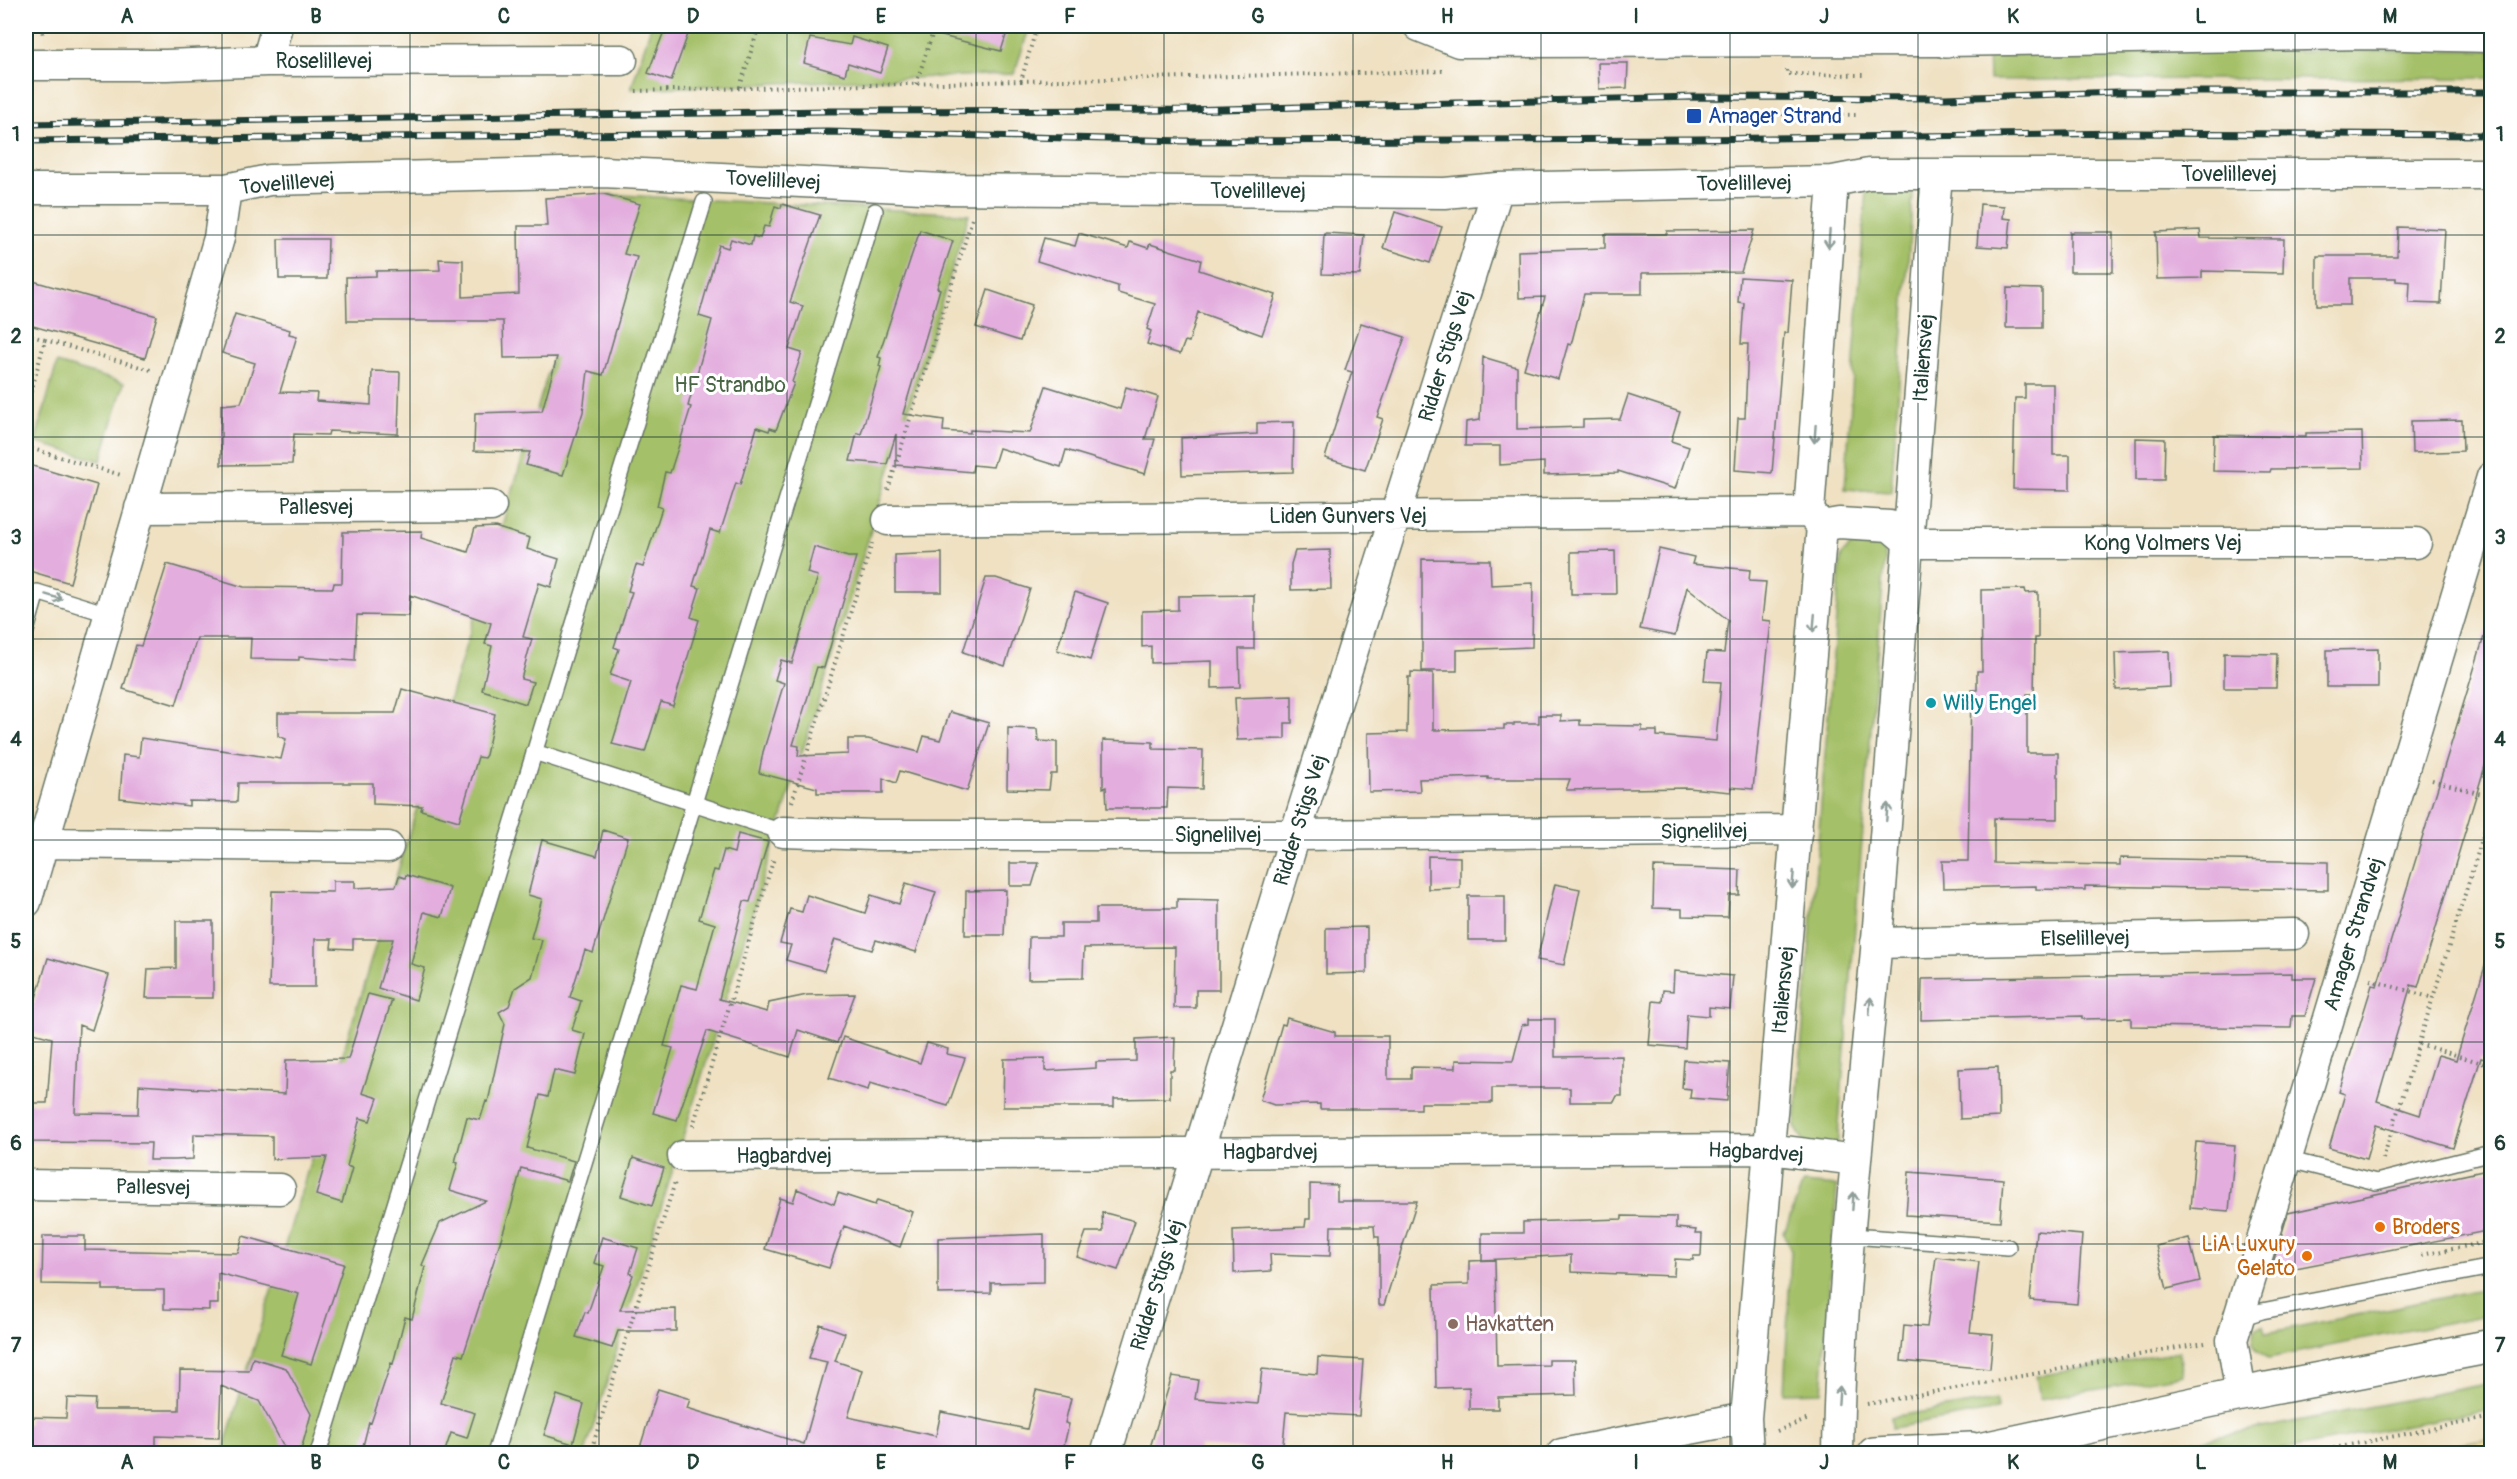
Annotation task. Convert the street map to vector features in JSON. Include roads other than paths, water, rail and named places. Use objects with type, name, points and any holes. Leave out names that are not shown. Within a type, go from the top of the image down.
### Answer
[{"type":"street","points":[[267,61],[277,26]]},
{"type":"street","points":[[1422,26],[1459,42],[1846,33],[2365,30],[2492,37]]},
{"type":"street","name":"Roselillevej","points":[[26,64],[165,65],[267,61],[622,60]]},
{"type":"street","name":"Tovelillevej","points":[[26,189],[226,189],[269,180],[603,172],[942,189],[1445,193],[1498,188],[1833,181],[1869,174],[2492,174]]},
{"type":"street","name":"Italiensvej","points":[[1838,1454],[1838,1410],[1856,1160],[1910,543],[1937,174]]},
{"type":"street","name":"Italiensvej","points":[[1748,1454],[1746,1418],[1797,830],[1833,181]]},
{"type":"street","name":"Ridder Stigs Vej","points":[[1106,1454],[1295,835],[1498,188]]},
{"type":"street","points":[[26,902],[219,238],[226,189]]},
{"type":"street","name":"Amager Strandvej","points":[[2241,1394],[2236,1329],[2492,477]]},
{"type":"street","name":"Pallesvej","points":[[144,495],[491,506]]},
{"type":"street","name":"Liden Gunvers Vej","points":[[888,520],[1395,516],[1815,519]]},
{"type":"street","points":[[1815,519],[1890,526],[1910,543]]},
{"type":"street","name":"Kong Volmers Vej","points":[[1910,543],[2416,543]]},
{"type":"street","name":"Signelilvej","points":[[783,832],[874,835],[1295,835],[1797,830]]},
{"type":"street","points":[[42,843],[388,847]]},
{"type":"street","name":"Elselillevej","points":[[1876,943],[2294,934]]},
{"type":"street","name":"Hagbardvej","points":[[684,1156],[1769,1149],[1856,1160]]},
{"type":"street","name":"Pallesvej","points":[[26,1185],[280,1189]]},
{"type":"street","points":[[1874,1454],[1966,1451],[2241,1394],[2492,1346]]},
{"type":"street","points":[[1562,1454],[1746,1418]]},
{"type":"lane","points":[[318,1454],[704,202]]},
{"type":"lane","points":[[495,1454],[875,211]]},
{"type":"lane","points":[[26,632],[37,592],[111,615]]},
{"type":"lane","points":[[534,752],[693,805],[783,832]]},
{"type":"lane","points":[[2286,1159],[2376,1182],[2492,1153]]},
{"type":"lane","points":[[1851,1236],[2008,1247]]},
{"type":"lane","points":[[2236,1329],[2262,1311],[2492,1267]]},
{"type":"railway","points":[[26,124],[827,111],[1185,110],[1694,97],[1945,98],[2118,92],[2492,92]]},
{"type":"railway","points":[[26,141],[828,132],[1185,141],[1696,139],[2126,133],[2492,135]]},
{"type":"place","name":"Amager Strand","points":[[1694,116]]},
{"type":"place","name":"Willy Engel","points":[[1931,703]]},
{"type":"place","name":"Broders","points":[[2380,1227]]},
{"type":"place","name":"LiA Luxury Gelato","points":[[2307,1256]]},
{"type":"place","name":"Havkatten","points":[[1453,1324]]},
{"type":"park label","name":"HF Strandbo","points":[[730,385]]}]
